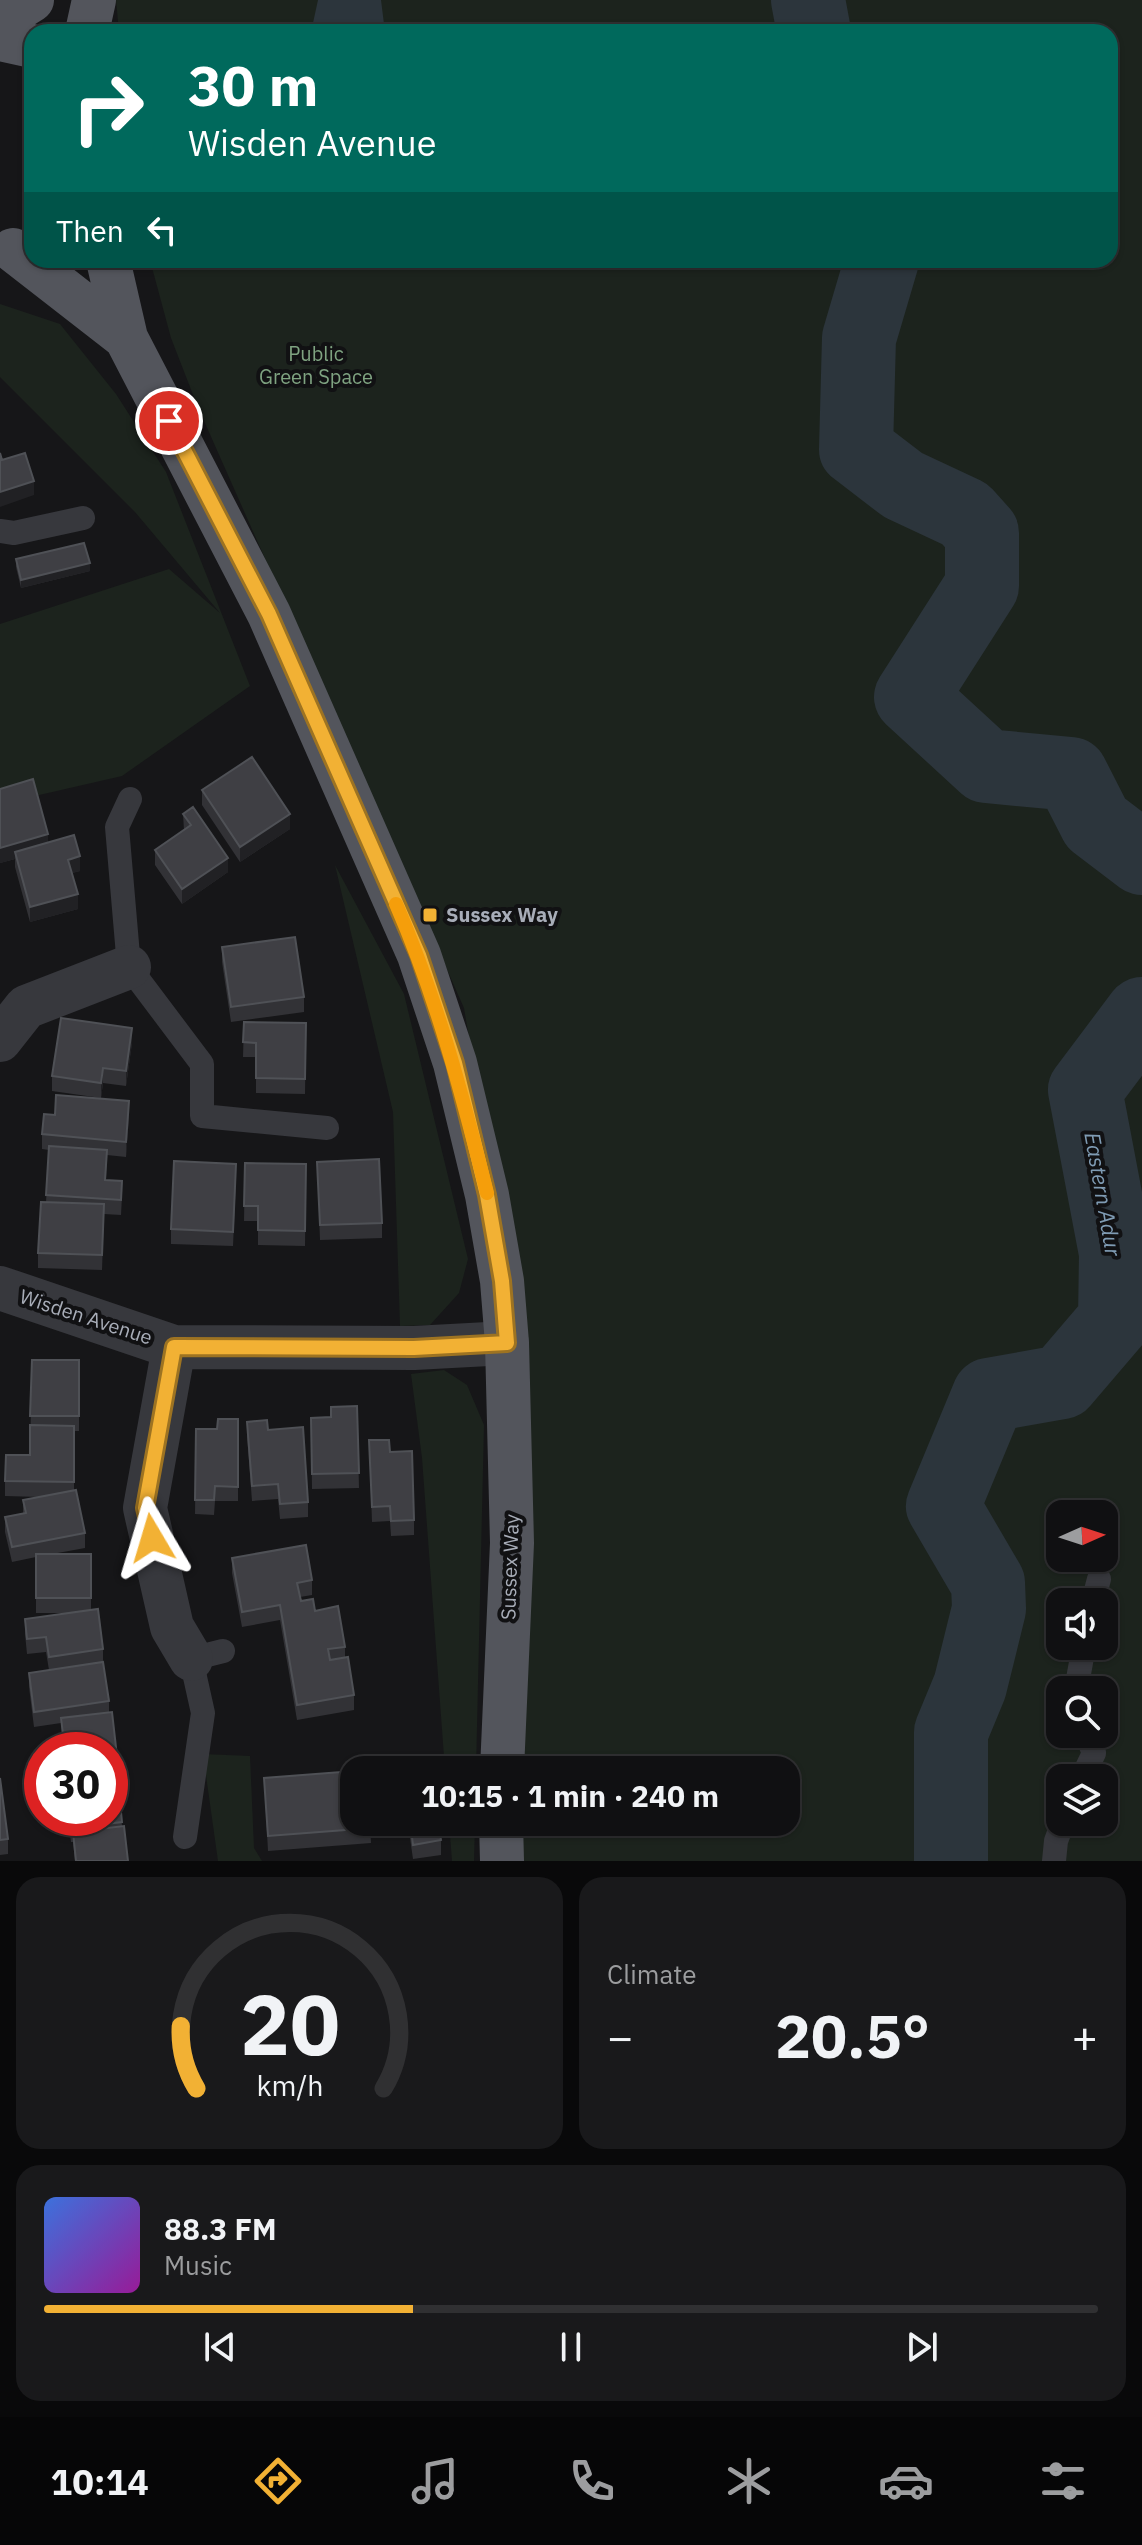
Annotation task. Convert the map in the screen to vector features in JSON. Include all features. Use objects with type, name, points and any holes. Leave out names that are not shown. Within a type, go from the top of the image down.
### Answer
[{"type":"main road","points":[[0,20],[32,0]]},
{"type":"main road","points":[[89,24],[94,0]]},
{"type":"main road","points":[[0,39],[24,44]]},
{"type":"main road","name":"Sussex Way","points":[[41,268],[126,338]]},
{"type":"main road","name":"Sussex Way","points":[[110,268],[126,338],[269,614],[419,955],[455,1063],[487,1195],[502,1281],[507,1343],[512,1543],[503,1756]]},
{"type":"main road","points":[[501,1836],[502,1861]]},
{"type":"street","points":[[0,1040],[26,1007],[129,967]]},
{"type":"street","name":"Wisden Avenue","points":[[0,1288],[174,1347],[414,1348],[507,1343]]},
{"type":"street","points":[[174,1347],[145,1508],[172,1627],[207,1655]]},
{"type":"lane","points":[[0,531],[14,533],[83,518]]},
{"type":"lane","points":[[130,799],[117,827],[129,967],[202,1064],[202,1116],[327,1128]]},
{"type":"lane","points":[[185,1837],[203,1713],[207,1655]]},
{"type":"lane","points":[[1054,1861],[1058,1836]]},
{"type":"green space","name":"Public Green Space","points":[[116,0],[1142,0],[1142,1861],[512,1861],[513,1836],[800,1836],[800,1756],[514,1756],[513,1294],[464,1008],[197,405],[171,338],[152,268],[1118,268],[1118,24],[118,24]]},
{"type":"green space","points":[[0,304],[60,324],[116,394],[166,472],[250,686],[122,776],[0,804],[0,624],[169,569],[220,613],[135,512],[0,377]]},
{"type":"green space","points":[[335,865],[404,994],[468,1259],[459,1293],[430,1325],[400,1326],[393,1112]]},
{"type":"green space","points":[[444,1370],[467,1385],[484,1425],[476,1756],[444,1756],[422,1458],[411,1374]]},
{"type":"green space","points":[[203,1754],[250,1756],[254,1848],[262,1861],[218,1861]]},
{"type":"green space","points":[[450,1836],[475,1836],[474,1861],[452,1861]]},
{"type":"shaded area","points":[[318,0],[381,0],[384,24],[313,24]]},
{"type":"building","points":[[0,453],[2,460],[25,453],[34,481],[0,492]]},
{"type":"building","points":[[84,543],[90,563],[21,580],[16,559]]},
{"type":"building","points":[[252,757],[290,814],[240,847],[202,790]]},
{"type":"building","points":[[33,779],[48,834],[0,848],[0,789]]},
{"type":"building","points":[[193,807],[228,858],[182,889],[155,850],[191,825],[183,814]]},
{"type":"building","points":[[74,835],[80,856],[68,860],[78,894],[30,907],[15,852]]},
{"type":"building","points":[[295,937],[304,997],[231,1007],[222,947]]},
{"type":"building","points":[[61,1018],[132,1028],[126,1071],[103,1068],[101,1083],[52,1076]]},
{"type":"building","points":[[244,1022],[306,1023],[305,1079],[256,1078],[256,1043],[243,1042]]},
{"type":"building","points":[[56,1095],[129,1101],[126,1142],[42,1134],[44,1114],[55,1115]]},
{"type":"building","points":[[49,1146],[107,1150],[105,1180],[122,1181],[121,1200],[46,1195]]},
{"type":"building","points":[[379,1159],[382,1223],[320,1225],[317,1162]]},
{"type":"building","points":[[174,1161],[236,1164],[233,1232],[171,1229]]},
{"type":"building","points":[[245,1163],[306,1164],[305,1231],[258,1230],[258,1206],[244,1206]]},
{"type":"building","points":[[41,1202],[104,1204],[102,1255],[38,1253]]},
{"type":"building","points":[[32,1360],[79,1360],[79,1416],[30,1416]]},
{"type":"building","points":[[357,1406],[359,1473],[312,1474],[311,1418],[331,1417],[331,1407]]},
{"type":"building","points":[[218,1419],[238,1419],[238,1487],[215,1486],[214,1500],[195,1500],[196,1429],[217,1429]]},
{"type":"building","points":[[267,1420],[268,1430],[303,1427],[308,1502],[280,1504],[278,1484],[252,1486],[247,1422]]},
{"type":"building","points":[[30,1425],[74,1426],[74,1482],[5,1481],[6,1455],[30,1455]]},
{"type":"building","points":[[369,1440],[389,1440],[390,1452],[412,1451],[414,1520],[391,1521],[390,1506],[372,1507]]},
{"type":"building","points":[[76,1490],[85,1533],[12,1547],[5,1517],[26,1513],[23,1500]]},
{"type":"building","points":[[306,1545],[312,1580],[297,1583],[301,1601],[313,1599],[315,1611],[338,1606],[345,1647],[328,1649],[330,1660],[348,1657],[354,1695],[297,1705],[280,1605],[242,1612],[232,1558]]},
{"type":"building","points":[[36,1554],[91,1554],[91,1598],[36,1598]]},
{"type":"building","points":[[98,1609],[103,1649],[49,1657],[46,1637],[27,1639],[25,1619]]},
{"type":"building","points":[[103,1662],[109,1701],[34,1712],[29,1673]]},
{"type":"building","points":[[112,1712],[114,1732],[63,1732],[61,1718]]},
{"type":"building","points":[[340,1772],[340,1830],[268,1836],[264,1778]]},
{"type":"building","points":[[0,1778],[8,1839],[0,1840]]},
{"type":"building","points":[[73,1836],[125,1836],[128,1861],[76,1861]]},
{"type":"building","points":[[412,1836],[440,1836],[441,1840],[413,1845]]},
{"type":"waterway","name":"Eastern Adur","points":[[808,0],[812,24]]},
{"type":"waterway","name":"Eastern Adur","points":[[880,268],[859,338],[856,449],[903,485],[965,514],[982,533],[982,586],[911,697],[986,766],[1071,774],[1096,823],[1142,858]]},
{"type":"waterway","name":"Eastern Adur","points":[[951,1861],[951,1732],[970,1686],[989,1609],[988,1583],[943,1506],[989,1395],[1062,1382],[1115,1320],[1116,1253],[1085,1090],[1142,1014]]},
{"type":"slow traffic","points":[[396,904],[419,955],[455,1063],[487,1193]]},
{"type":"place","name":"Sussex Way","points":[[430,915]]},
{"type":"route","points":[[152,1538],[145,1508],[174,1347],[414,1348],[507,1343],[502,1281],[487,1195],[455,1063],[419,955],[269,614],[169,421]]}]
